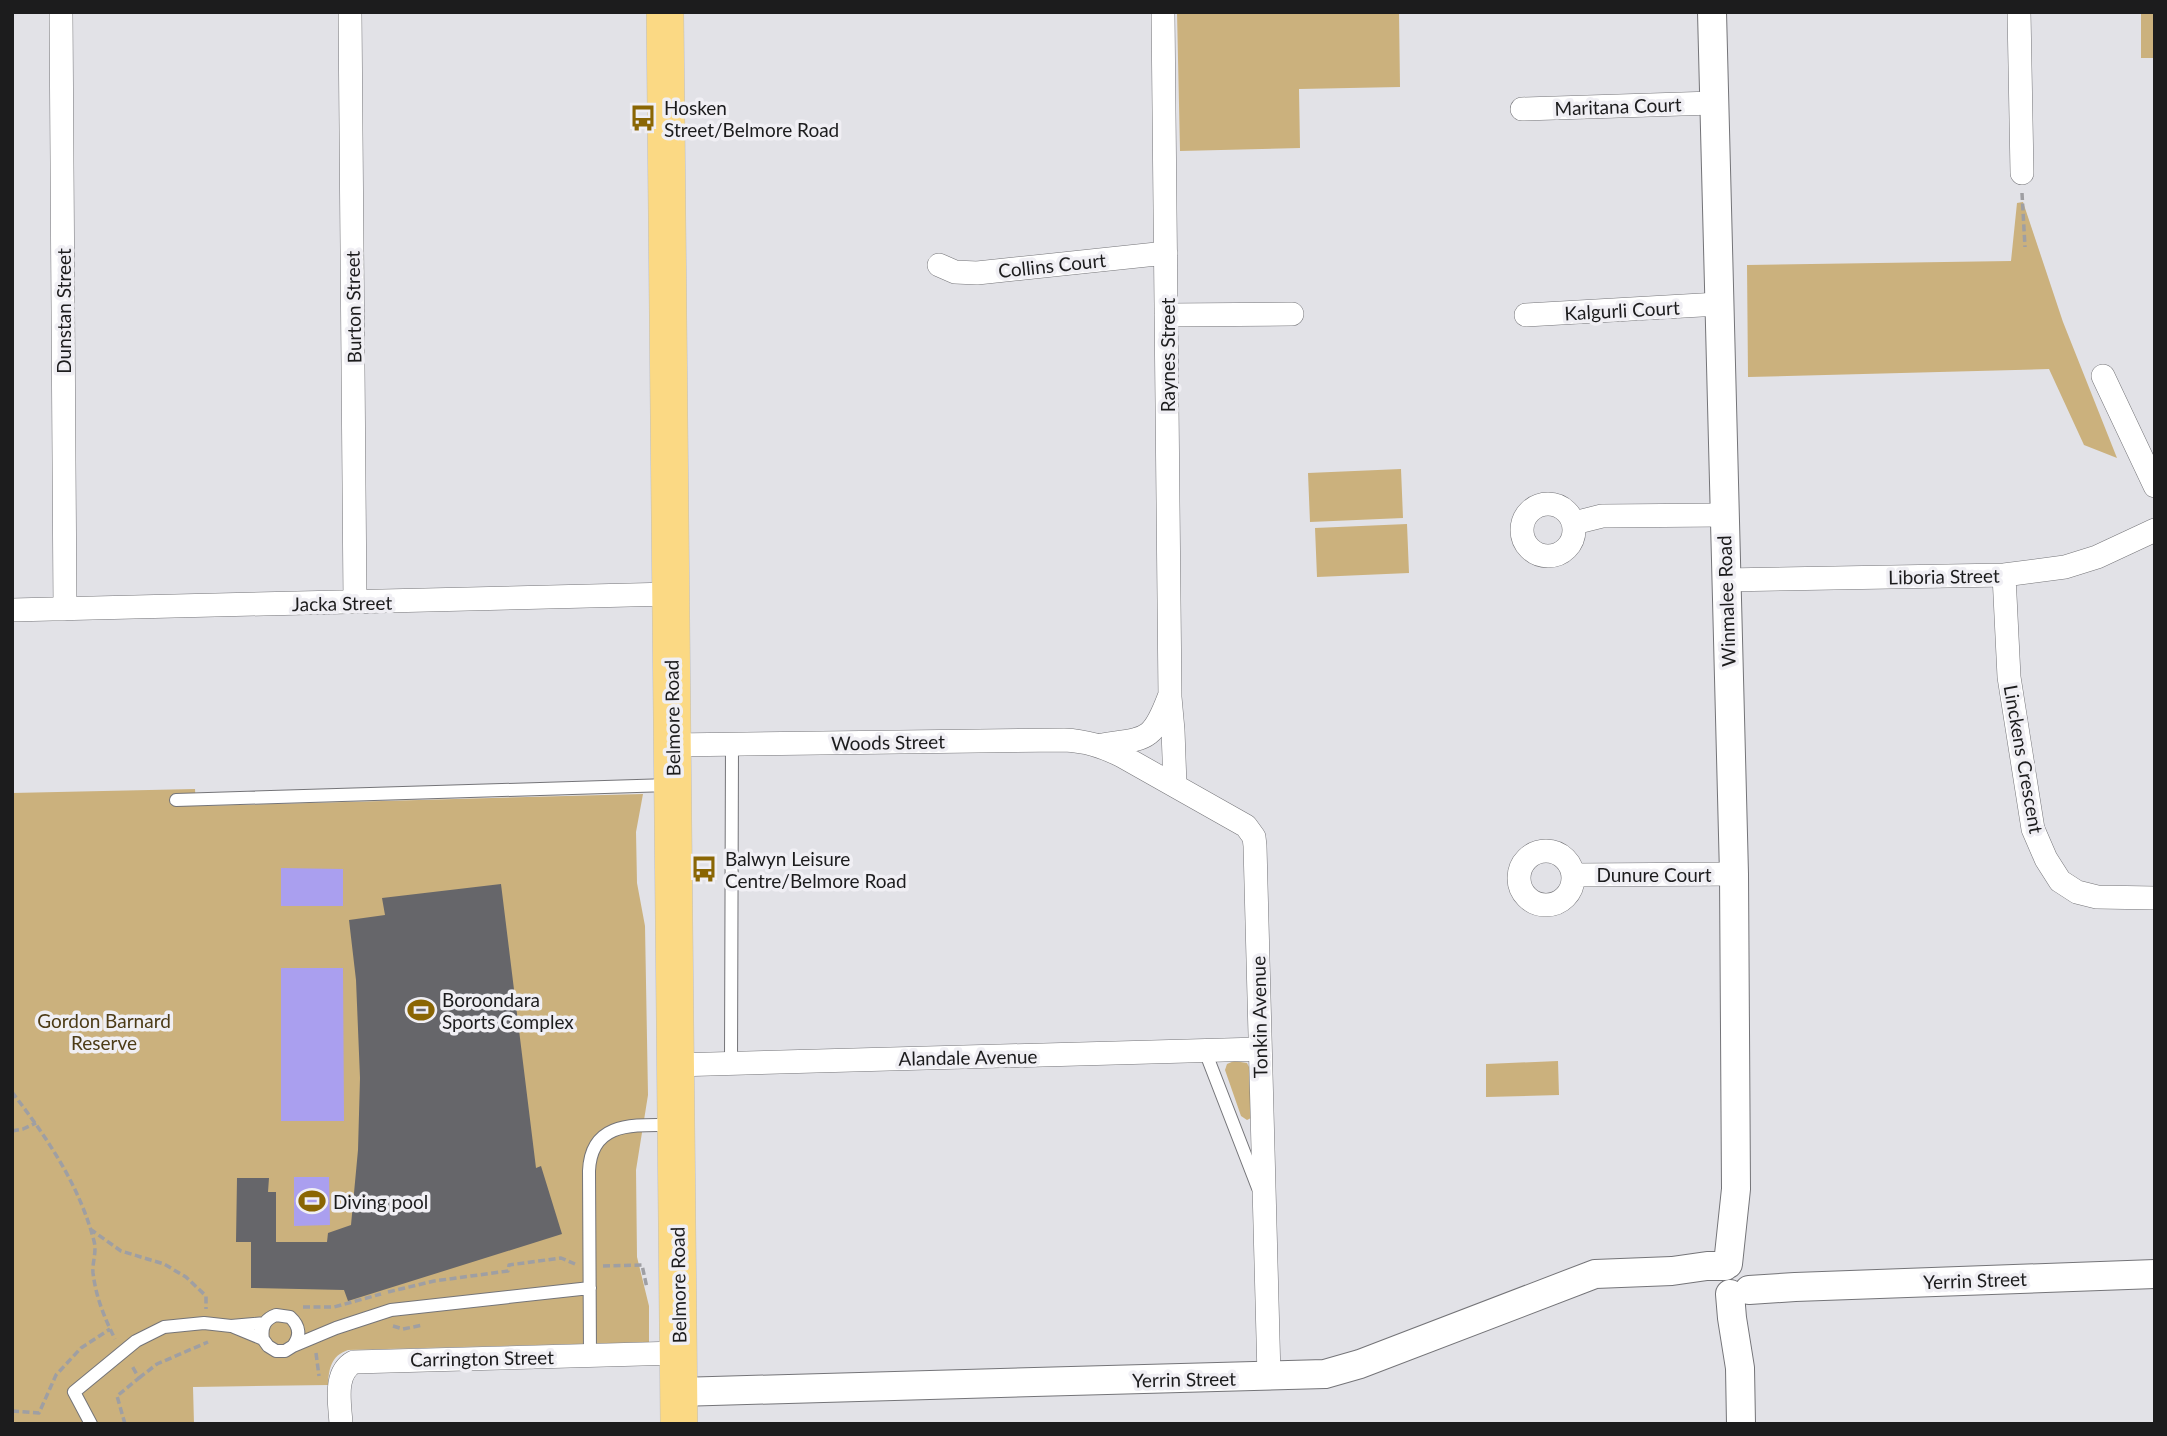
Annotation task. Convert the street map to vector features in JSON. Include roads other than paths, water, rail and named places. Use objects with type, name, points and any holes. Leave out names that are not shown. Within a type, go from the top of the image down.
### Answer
[{"type":"main road","name":"Belmore Road","points":[[665,12],[679,1408]]},
{"type":"street","name":"Dunstan Street","points":[[61,12],[65,609]]},
{"type":"street","name":"Burton Street","points":[[350,12],[355,602]]},
{"type":"street","name":"Raynes Street","points":[[1163,12],[1170,697],[1175,785]]},
{"type":"street","name":"Winmalee Road","points":[[1712,12],[1734,874],[1738,1278],[1732,1318],[1740,1368],[1741,1424]]},
{"type":"street","points":[[2019,12],[2022,173]]},
{"type":"street","name":"Maritana Court","points":[[1522,109],[1713,103]]},
{"type":"street","name":"Collins Court","points":[[939,265],[955,272],[977,273],[1167,253]]},
{"type":"street","name":"Kalgurli Court","points":[[1526,315],[1718,304]]},
{"type":"street","points":[[1166,315],[1292,314]]},
{"type":"street","points":[[2103,376],[2155,486]]},
{"type":"street","points":[[1574,523],[1602,516],[1723,515]]},
{"type":"street","name":"Liboria Street","points":[[1725,580],[2004,576],[2065,567],[2097,557],[2155,530]]},
{"type":"street","name":"Linckens Crescent","points":[[2004,576],[2009,677],[2033,829],[2046,859],[2060,881],[2077,892],[2097,897],[2155,898]]},
{"type":"street","name":"Jacka Street","points":[[12,610],[671,594]]},
{"type":"street","name":"Raynes Street","points":[[1102,746],[1146,736],[1160,722],[1170,697]]},
{"type":"street","name":"Woods Street","points":[[673,745],[1064,740],[1102,746]]},
{"type":"street","name":"Tonkin Avenue","points":[[1102,746],[1247,826],[1254,837],[1269,1376]]},
{"type":"street","name":"Dunure Court","points":[[1574,875],[1734,874]]},
{"type":"street","name":"Alandale Avenue","points":[[675,1065],[1260,1049]]},
{"type":"street","name":"Yerrin Street","points":[[679,1408],[1309,1376],[1335,1372],[1595,1274],[1672,1271],[1738,1278],[1774,1290],[1795,1287],[2155,1274]]},
{"type":"street","name":"Carrington Street","points":[[341,1424],[341,1376],[345,1368],[354,1362],[678,1353]]},
{"type":"lane","points":[[731,1063],[732,744]]},
{"type":"lane","points":[[176,800],[673,785]]},
{"type":"lane","points":[[1205,1051],[1264,1205]]},
{"type":"lane","points":[[590,1355],[590,1154],[607,1134],[623,1126],[676,1125]]},
{"type":"lane","points":[[231,1326],[263,1339],[276,1351],[285,1351],[336,1328],[375,1314],[407,1307],[590,1287]]},
{"type":"lane","points":[[91,1424],[74,1392],[136,1341],[164,1328],[204,1323],[231,1326],[265,1323],[276,1315],[285,1315],[294,1320],[298,1329],[297,1341],[293,1346]]},
{"type":"lane","points":[[263,1339],[265,1323]]},
{"type":"lane","points":[[298,1329],[336,1328]]},
{"type":"place","name":"Hosken Street/Belmore Road","points":[[643,118]]},
{"type":"place","name":"Balwyn Leisure Centre/Belmore Road","points":[[704,869]]},
{"type":"place","name":"Boroondara Sports Complex","points":[[421,1010]]},
{"type":"place","name":"Diving pool","points":[[312,1201]]},
{"type":"park label","name":"Gordon Barnard Reserve","points":[[104,1031]]}]
